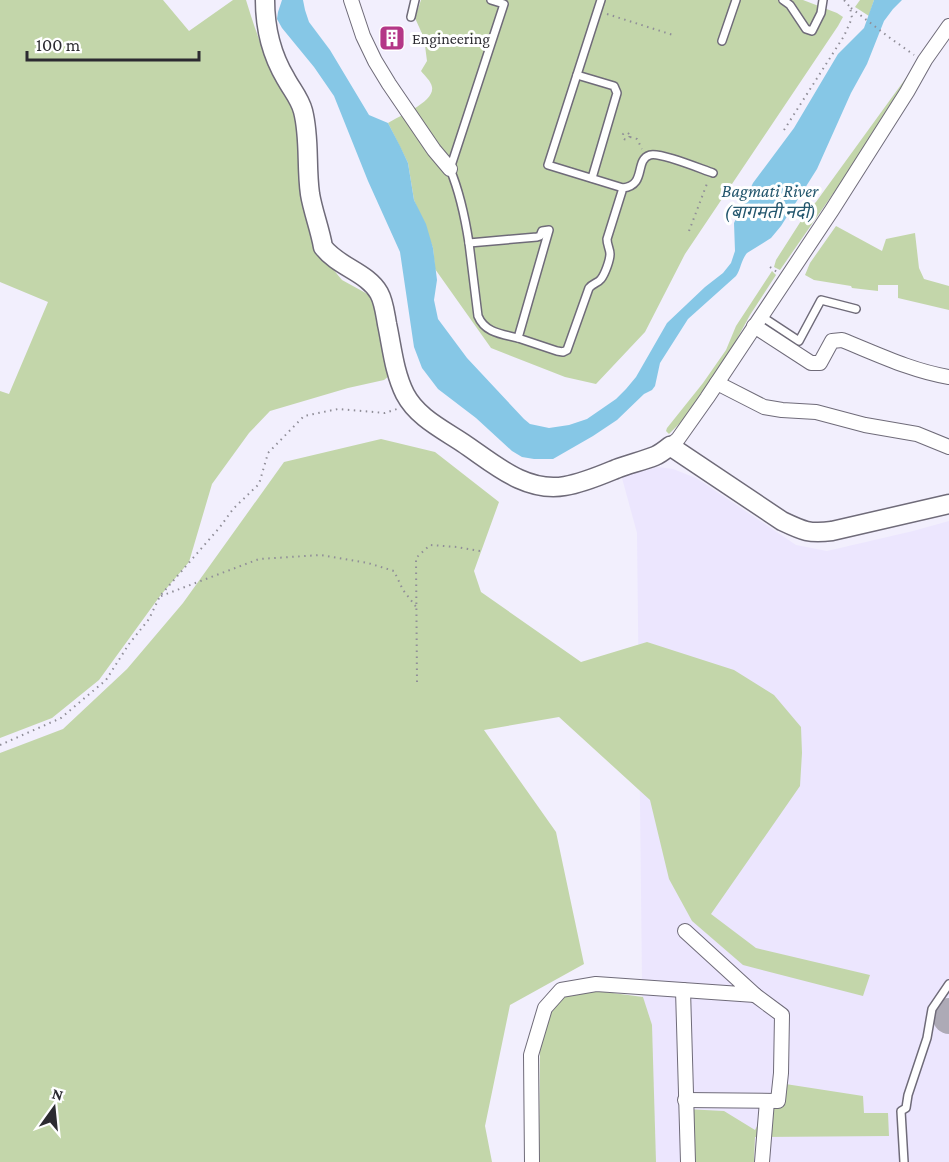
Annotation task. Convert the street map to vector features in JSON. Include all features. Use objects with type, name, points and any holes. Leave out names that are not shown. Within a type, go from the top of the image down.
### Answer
[{"type":"street","points":[[265,0],[268,38],[285,79],[303,111],[307,130],[310,194],[323,247],[328,254],[369,281],[377,290],[384,310],[396,373],[411,404],[437,427],[496,467],[520,480],[540,486],[562,487],[657,456],[678,439],[849,184],[925,60],[949,27]]},
{"type":"street","points":[[351,0],[363,36],[375,61],[434,150],[450,169]]},
{"type":"street","points":[[758,321],[811,363],[820,363],[832,341],[842,340],[904,364],[949,377]]},
{"type":"street","points":[[717,383],[764,407],[816,412],[865,425],[917,434],[949,447]]},
{"type":"street","points":[[670,446],[782,521],[801,530],[816,533],[832,531],[949,504]]},
{"type":"street","points":[[685,931],[755,995],[782,1015],[778,1101],[685,1100]]},
{"type":"street","points":[[531,1162],[531,1055],[546,1008],[561,990],[596,984],[755,995]]},
{"type":"street","points":[[683,990],[688,1162]]},
{"type":"street","points":[[762,1162],[767,1101]]},
{"type":"lane","points":[[411,17],[415,0]]},
{"type":"lane","points":[[491,0],[505,2],[450,169],[462,203],[470,243],[478,316],[490,331],[557,351],[567,350],[589,288],[603,278],[610,256],[607,239],[623,188]]},
{"type":"lane","points":[[601,0],[548,165],[623,188],[634,185],[643,160],[647,156],[657,154],[712,173]]},
{"type":"lane","points":[[722,41],[736,0]]},
{"type":"lane","points":[[783,0],[790,5],[806,29],[812,31],[821,13],[823,0]]},
{"type":"lane","points":[[578,75],[614,86],[617,93],[592,178]]},
{"type":"lane","points":[[470,243],[537,237],[542,231],[549,230],[518,338]]},
{"type":"lane","points":[[758,321],[799,341],[821,300],[856,309]]},
{"type":"lane","points":[[904,1162],[902,1111],[906,1108],[908,1095],[927,1038],[932,1009],[949,984]]},
{"type":"path","points":[[844,0],[886,35],[925,60]]},
{"type":"path","points":[[784,130],[844,36],[852,18],[850,7]]},
{"type":"path","points":[[597,11],[673,35]]},
{"type":"path","points":[[630,137],[637,139],[647,156]]},
{"type":"path","points":[[689,231],[712,173]]},
{"type":"path","points":[[0,745],[61,717],[106,680],[129,644],[149,619],[160,596],[220,527],[232,509],[259,484],[268,453],[304,416],[338,409],[385,413],[411,404]]},
{"type":"path","points":[[417,682],[416,558],[430,545],[480,551]]},
{"type":"path","points":[[160,596],[259,559],[321,555],[368,563],[394,572],[403,590],[417,608]]},
{"type":"shaded area","points":[[658,467],[673,469],[696,478],[796,545],[827,551],[949,521],[949,1162],[644,1162],[637,533],[622,478],[639,469]]},
{"type":"green space","points":[[0,0],[163,0],[189,31],[233,0],[246,0],[273,73],[296,112],[318,251],[342,280],[373,297],[389,376],[384,380],[270,411],[249,433],[212,484],[189,562],[160,596],[99,680],[52,718],[0,738],[0,391],[9,394],[48,302],[0,282]]},
{"type":"green space","points":[[421,0],[803,0],[843,17],[685,254],[645,332],[596,384],[565,377],[491,348],[435,269],[433,248],[414,200],[408,163],[388,123],[422,103],[431,93],[432,87],[421,71],[427,61],[424,38],[415,18]]},
{"type":"green space","points":[[860,0],[874,0],[869,16],[855,7]]},
{"type":"green space","points":[[919,60],[921,63],[845,179],[780,270],[774,267],[776,260],[808,210]]},
{"type":"green space","points":[[836,226],[882,251],[886,239],[915,233],[919,268],[924,279],[949,286],[949,310],[898,298],[898,285],[878,285],[878,291],[814,280],[805,275],[810,263]]},
{"type":"green space","points":[[772,271],[776,275],[750,315],[720,370],[688,415],[669,434],[666,431],[667,428],[726,350],[736,326]]},
{"type":"green space","points":[[381,439],[435,452],[499,502],[474,571],[481,592],[581,662],[647,642],[734,670],[774,695],[801,727],[800,786],[711,914],[756,948],[870,975],[863,996],[743,965],[692,921],[669,879],[650,800],[559,717],[484,730],[556,832],[584,964],[510,1005],[485,1126],[492,1162],[0,1162],[0,753],[63,729],[127,669],[183,603],[284,462]]},
{"type":"green space","points":[[598,991],[643,997],[652,1025],[656,1162],[539,1162],[540,1047],[547,1020],[553,1005],[566,995]]},
{"type":"green space","points":[[779,1083],[863,1096],[864,1113],[888,1113],[889,1136],[755,1137],[754,1162],[691,1162],[685,1109],[724,1111],[755,1130]]},
{"type":"water","name":"Bagmati River (बागमती नदी)","points":[[282,0],[303,0],[309,22],[330,50],[369,115],[388,123],[400,146],[408,163],[414,200],[426,224],[433,248],[437,280],[434,300],[438,319],[467,358],[524,419],[530,424],[549,428],[587,419],[616,399],[636,377],[667,323],[723,273],[731,263],[735,251],[734,223],[753,183],[794,128],[838,54],[864,28],[874,0],[902,0],[884,21],[867,64],[851,93],[817,169],[781,226],[771,238],[747,253],[736,276],[688,319],[660,363],[652,390],[644,394],[617,420],[593,436],[553,459],[534,459],[522,457],[512,451],[476,418],[438,389],[422,368],[414,347],[400,252],[368,181],[334,96],[277,19]]},
{"type":"place","name":"Engineering","points":[[392,38]]}]
